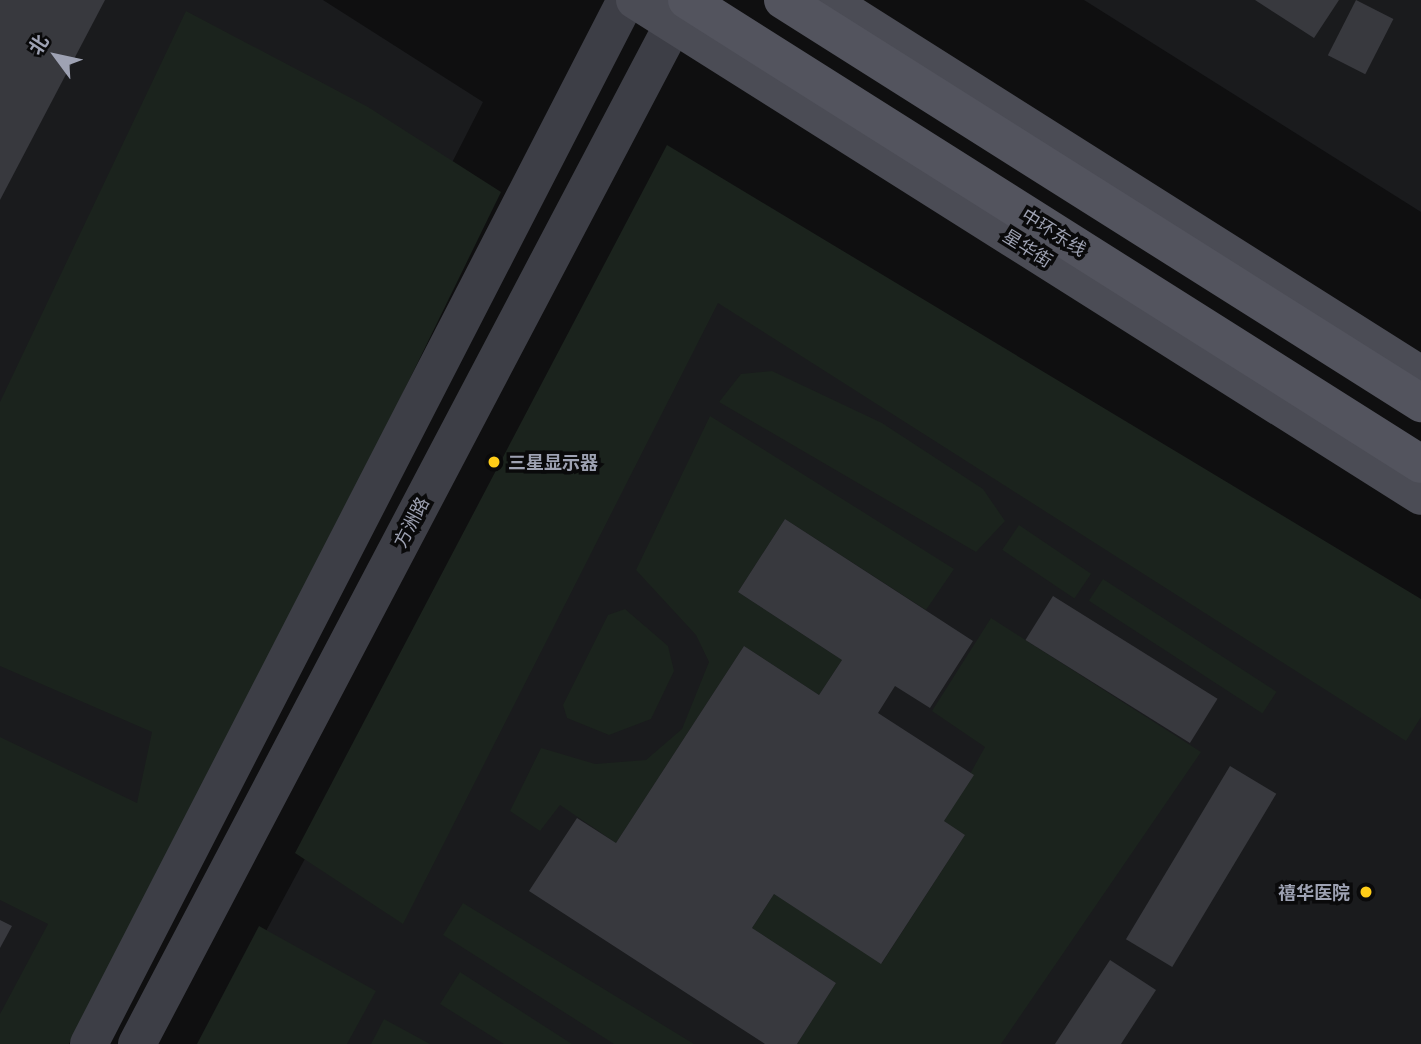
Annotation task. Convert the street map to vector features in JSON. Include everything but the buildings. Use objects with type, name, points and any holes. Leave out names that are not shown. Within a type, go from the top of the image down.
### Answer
[{"type":"highway","points":[[783,0],[1421,403]]},
{"type":"highway","name":"中环东线","points":[[682,8],[1421,464]]},
{"type":"highway","points":[[1318,338],[1421,387]]},
{"type":"main road","points":[[89,1044],[626,0]]},
{"type":"main road","name":"星华街","points":[[635,0],[682,8],[1421,496]]},
{"type":"main road","points":[[828,0],[1421,375]]},
{"type":"main road","name":"方洲路","points":[[137,1044],[682,8]]},
{"type":"shaded area","points":[[0,0],[323,0],[483,102],[390,284],[342,406],[13,1044],[0,1044]]},
{"type":"shaded area","points":[[1084,0],[1421,0],[1421,212]]},
{"type":"shaded area","points":[[186,11],[368,107],[501,192],[229,749],[69,1044],[0,1044],[0,1014],[48,924],[0,900],[0,737],[137,803],[152,732],[0,666],[0,402]]},
{"type":"shaded area","points":[[667,145],[1421,599],[1421,717],[1406,741],[718,303],[403,924],[295,853]]},
{"type":"shaded area","points":[[658,204],[1421,704],[1421,1044],[205,1044]]},
{"type":"shaded area","points":[[772,371],[882,423],[983,489],[1005,521],[976,552],[719,402],[741,374]]},
{"type":"shaded area","points":[[710,416],[954,569],[926,610],[785,519],[738,592],[842,660],[819,695],[744,646],[616,843],[560,805],[540,831],[510,811],[541,748],[595,764],[646,760],[682,729],[709,662],[696,635],[636,570]]},
{"type":"shaded area","points":[[1019,525],[1091,574],[1074,599],[1002,550]]},
{"type":"shaded area","points":[[1103,579],[1277,692],[1262,714],[1089,601]]},
{"type":"shaded area","points":[[625,609],[668,646],[674,671],[651,719],[609,735],[567,718],[563,705],[608,615]]},
{"type":"shaded area","points":[[991,618],[1201,752],[1001,1044],[797,1044],[836,983],[752,928],[774,894],[882,963],[965,835],[944,821],[985,747],[932,711]]},
{"type":"shaded area","points":[[463,903],[694,1044],[614,1044],[443,935]]},
{"type":"shaded area","points":[[259,926],[376,991],[347,1044],[197,1044]]},
{"type":"shaded area","points":[[460,972],[572,1044],[504,1044],[440,1004]]},
{"type":"shaded area","points":[[384,1019],[430,1044],[371,1044]]},
{"type":"place","name":"三星显示器","points":[[494,462]]},
{"type":"place","name":"禧华医院","points":[[1366,892]]}]
